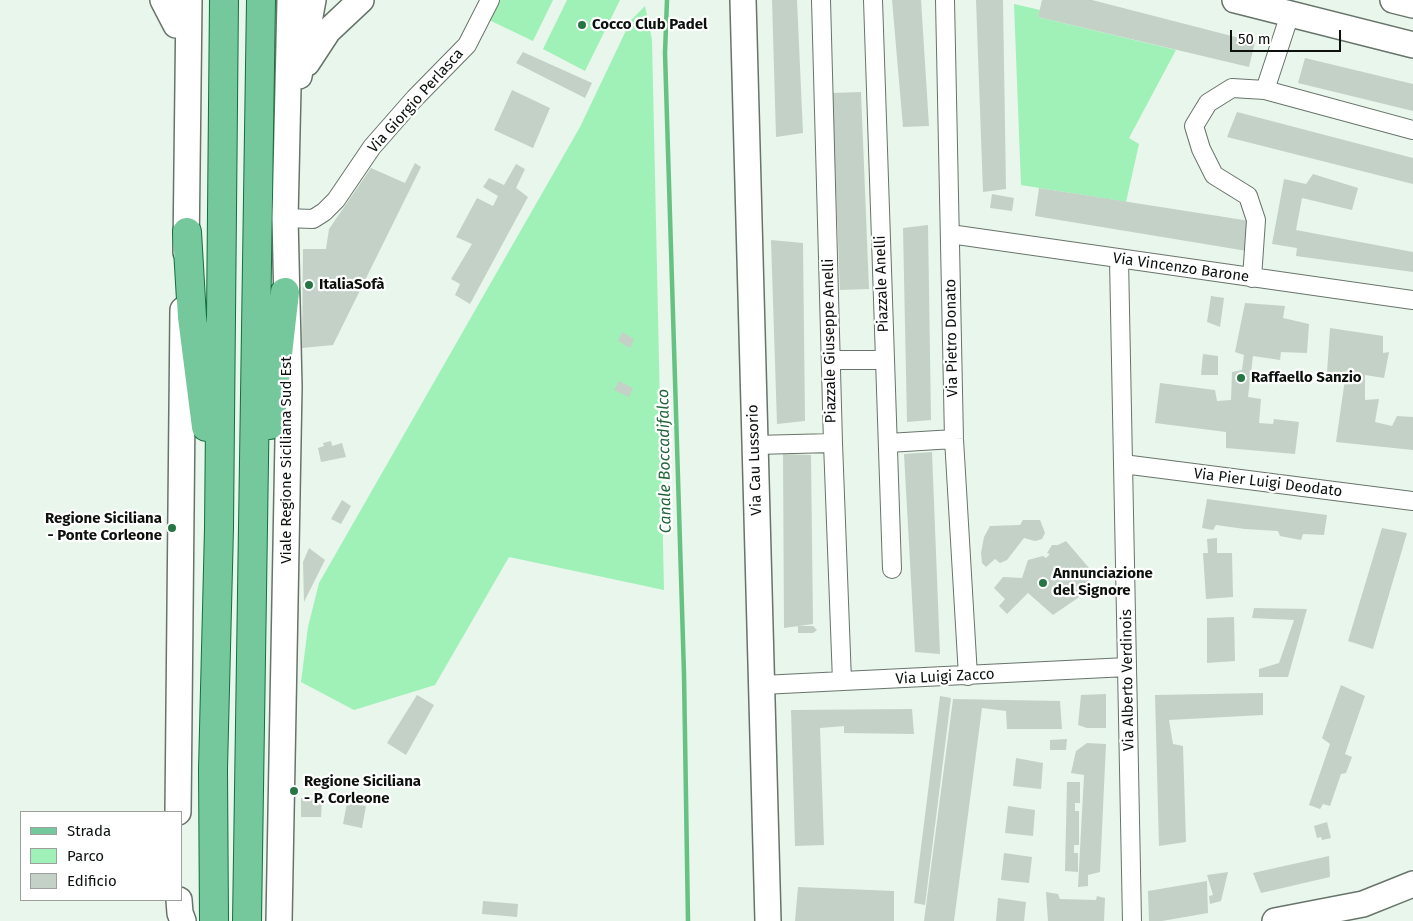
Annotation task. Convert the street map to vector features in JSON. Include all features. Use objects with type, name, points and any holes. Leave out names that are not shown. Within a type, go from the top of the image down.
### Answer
[{"type":"main road","points":[[214,921],[213,770],[220,528],[224,0]]},
{"type":"main road","points":[[247,921],[261,0]]},
{"type":"main road","points":[[187,232],[192,317],[220,528]]},
{"type":"main road","points":[[253,594],[285,292]]},
{"type":"street","points":[[163,0],[176,25]]},
{"type":"street","points":[[172,0],[187,102]]},
{"type":"street","points":[[178,811],[182,349],[187,232],[189,0]]},
{"type":"street","name":"Viale Regione Siciliana Sud Est","points":[[279,921],[289,387],[285,292],[285,218],[290,0]]},
{"type":"street","points":[[287,134],[313,0]]},
{"type":"street","points":[[298,81],[312,54],[328,31],[361,0]]},
{"type":"street","name":"Via Giorgio Perlasca","points":[[285,218],[313,218],[324,212],[336,200],[372,147],[414,98],[467,45],[490,0]]},
{"type":"street","name":"Via Cau Lussorio","points":[[743,0],[768,921]]},
{"type":"street","name":"Piazzale Giuseppe Anelli","points":[[821,0],[832,443],[842,681]]},
{"type":"street","name":"Piazzale Anelli","points":[[873,0],[892,569]]},
{"type":"street","name":"Via Pietro Donato","points":[[945,0],[954,439],[968,676]]},
{"type":"street","points":[[1235,0],[1413,45]]},
{"type":"street","points":[[1393,0],[1413,5]]},
{"type":"street","points":[[1265,90],[1290,14]]},
{"type":"street","points":[[1252,278],[1256,220],[1248,196],[1214,175],[1201,149],[1194,126],[1208,103],[1232,88],[1265,90],[1413,130]]},
{"type":"street","name":"Via Vincenzo Barone","points":[[950,234],[1413,300]]},
{"type":"street","name":"Via Alberto Verdinois","points":[[1119,259],[1132,921]]},
{"type":"street","points":[[830,360],[884,360]]},
{"type":"street","points":[[888,443],[954,439]]},
{"type":"street","points":[[755,445],[832,443]]},
{"type":"street","name":"Via Pier Luigi Deodato","points":[[1123,464],[1413,501]]},
{"type":"street","name":"Via Luigi Zacco","points":[[762,685],[1127,667]]},
{"type":"street","points":[[1275,921],[1364,904],[1413,884]]},
{"type":"street","points":[[179,901],[183,921]]},
{"type":"green space","name":"Cocco Club Padel","points":[[499,0],[553,0],[533,41],[489,20]]},
{"type":"green space","name":"Cocco Club Padel","points":[[567,0],[620,0],[585,71],[543,49]]},
{"type":"green space","points":[[1014,4],[1040,10],[1038,17],[1176,50],[1129,138],[1139,144],[1126,202],[1021,185]]},
{"type":"green space","points":[[645,6],[652,40],[664,590],[509,557],[435,685],[354,710],[301,682],[308,627],[319,583],[580,127],[631,20]]},
{"type":"building","points":[[772,0],[797,0],[803,133],[776,137]]},
{"type":"building","points":[[892,0],[921,0],[929,126],[903,127]]},
{"type":"building","points":[[976,0],[1003,0],[1006,189],[983,192]]},
{"type":"building","points":[[1042,0],[1092,0],[1255,42],[1249,67],[1038,17]]},
{"type":"building","points":[[523,52],[592,83],[585,98],[516,63]]},
{"type":"building","points":[[1305,58],[1413,84],[1413,111],[1298,83]]},
{"type":"building","points":[[512,90],[550,108],[533,148],[494,130]]},
{"type":"building","points":[[861,92],[869,289],[840,290],[832,93]]},
{"type":"building","points":[[1237,112],[1413,158],[1413,184],[1227,137]]},
{"type":"building","points":[[415,163],[421,167],[333,345],[302,348],[303,249],[326,249],[329,229],[371,168],[405,183]]},
{"type":"building","points":[[516,164],[525,169],[516,188],[528,197],[470,304],[455,295],[460,284],[451,279],[472,244],[456,237],[477,198],[493,206],[498,196],[483,187],[489,178],[504,185]]},
{"type":"building","points":[[1313,174],[1358,188],[1352,210],[1302,198],[1296,230],[1413,252],[1413,272],[1296,256],[1297,248],[1272,244],[1284,179],[1306,184]]},
{"type":"building","points":[[1039,188],[1250,221],[1247,251],[1035,216]]},
{"type":"building","points":[[992,194],[1014,198],[1012,211],[990,208]]},
{"type":"building","points":[[928,225],[931,420],[907,422],[903,228]]},
{"type":"building","points":[[771,240],[803,243],[805,421],[777,424]]},
{"type":"building","points":[[1211,296],[1224,298],[1220,327],[1207,322]]},
{"type":"building","name":"Raffaello Sanzio","points":[[1245,303],[1285,306],[1283,318],[1309,324],[1307,353],[1281,352],[1280,360],[1253,356],[1248,397],[1261,399],[1259,423],[1273,424],[1274,419],[1299,422],[1295,454],[1226,448],[1226,432],[1155,423],[1160,383],[1215,390],[1217,401],[1231,400],[1232,372],[1242,370],[1244,355],[1235,352]]},
{"type":"building","points":[[1330,328],[1383,336],[1383,353],[1389,352],[1384,378],[1365,375],[1365,400],[1379,399],[1375,422],[1392,426],[1397,416],[1413,417],[1413,450],[1336,442],[1345,379],[1327,373]]},
{"type":"building","points":[[622,332],[634,339],[630,348],[618,341]]},
{"type":"building","points":[[1203,354],[1218,356],[1218,375],[1201,375]]},
{"type":"building","points":[[619,381],[633,388],[629,397],[614,390]]},
{"type":"building","points":[[331,441],[332,446],[342,443],[346,457],[321,462],[318,448],[324,446],[323,443]]},
{"type":"building","points":[[932,452],[940,654],[915,652],[904,454]]},
{"type":"building","points":[[783,454],[811,455],[813,624],[784,628]]},
{"type":"building","points":[[1207,499],[1327,515],[1324,535],[1303,534],[1301,540],[1280,536],[1278,531],[1216,525],[1213,530],[1202,528]]},
{"type":"building","points":[[342,500],[351,506],[341,524],[331,519]]},
{"type":"building","points":[[1023,520],[1040,520],[1045,533],[1042,539],[1035,541],[1024,538],[1007,560],[1000,563],[995,559],[986,567],[982,563],[981,553],[984,537],[990,526],[1020,525]]},
{"type":"building","points":[[1382,528],[1407,533],[1373,649],[1348,641]]},
{"type":"building","points":[[1217,538],[1217,553],[1232,553],[1233,597],[1206,599],[1203,553],[1208,553],[1207,539]]},
{"type":"building","name":"Annunciazione del Signore","points":[[1066,541],[1090,569],[1088,591],[1053,615],[1028,593],[1007,614],[999,606],[1005,599],[994,588],[1003,577],[1022,578],[1028,560],[1043,556],[1046,558],[1050,554],[1047,553],[1052,545],[1058,545]]},
{"type":"building","points":[[309,548],[325,560],[304,602],[303,562]]},
{"type":"building","points":[[1254,608],[1307,609],[1288,677],[1259,677],[1259,669],[1279,663],[1294,620],[1252,618]]},
{"type":"building","points":[[1234,617],[1235,661],[1207,663],[1207,618]]},
{"type":"building","points":[[798,626],[813,626],[817,630],[813,633],[798,633]]},
{"type":"building","points":[[1341,685],[1365,696],[1345,754],[1352,757],[1346,773],[1341,774],[1330,806],[1323,804],[1320,809],[1309,805],[1330,744],[1322,738]]},
{"type":"building","points":[[1263,693],[1263,715],[1169,720],[1173,744],[1183,746],[1186,842],[1159,846],[1155,695]]},
{"type":"building","points":[[1106,694],[1106,728],[1087,728],[1078,725],[1081,695]]},
{"type":"building","points":[[417,695],[434,705],[406,755],[387,743]]},
{"type":"building","points":[[940,696],[951,698],[925,905],[914,903]]},
{"type":"building","points":[[953,699],[1060,701],[1062,729],[1007,729],[1006,711],[982,708],[954,921],[924,921]]},
{"type":"building","points":[[912,709],[914,734],[844,733],[844,726],[820,728],[824,845],[795,846],[791,710]]},
{"type":"building","points":[[1067,739],[1066,750],[1050,750],[1050,740]]},
{"type":"building","points":[[1087,743],[1106,744],[1100,872],[1088,875],[1088,886],[1078,887],[1084,775],[1071,773],[1076,751]]},
{"type":"building","points":[[1016,758],[1043,763],[1041,789],[1013,786]]},
{"type":"building","points":[[1067,782],[1080,782],[1080,803],[1075,803],[1075,811],[1079,811],[1079,845],[1074,845],[1074,853],[1078,853],[1078,872],[1065,871]]},
{"type":"building","points":[[301,798],[322,798],[321,817],[301,817]]},
{"type":"building","points":[[347,803],[366,806],[362,828],[343,824]]},
{"type":"building","points":[[1008,806],[1035,810],[1033,836],[1005,833]]},
{"type":"building","points":[[1327,822],[1331,838],[1322,840],[1321,837],[1317,838],[1314,826]]},
{"type":"building","points":[[1004,853],[1032,857],[1029,883],[1001,880]]},
{"type":"building","points":[[1329,856],[1330,877],[1261,893],[1253,873]]},
{"type":"building","points":[[1228,872],[1221,901],[1210,904],[1209,896],[1213,895],[1207,875]]},
{"type":"building","points":[[1207,881],[1208,913],[1162,921],[1149,921],[1148,891]]},
{"type":"building","points":[[798,887],[894,891],[894,921],[795,921]]},
{"type":"building","points":[[1046,892],[1058,894],[1060,899],[1096,900],[1097,896],[1105,898],[1104,921],[1048,921]]},
{"type":"building","points":[[998,898],[1026,902],[1024,921],[996,921]]},
{"type":"building","points":[[483,901],[518,904],[517,917],[482,914]]},
{"type":"waterway","name":"Canale Boccadifalco","points":[[667,0],[665,53],[684,674],[688,921]]},
{"type":"place","name":"Cocco Club Padel","points":[[582,25]]},
{"type":"place","name":"ItaliaSofà","points":[[309,285]]},
{"type":"place","name":"Raffaello Sanzio","points":[[1241,378]]},
{"type":"place","name":"Regione Siciliana - Ponte Corleone","points":[[172,528]]},
{"type":"place","name":"Annunciazione del Signore","points":[[1043,583]]},
{"type":"place","name":"Regione Siciliana - P. Corleone","points":[[294,791]]}]
